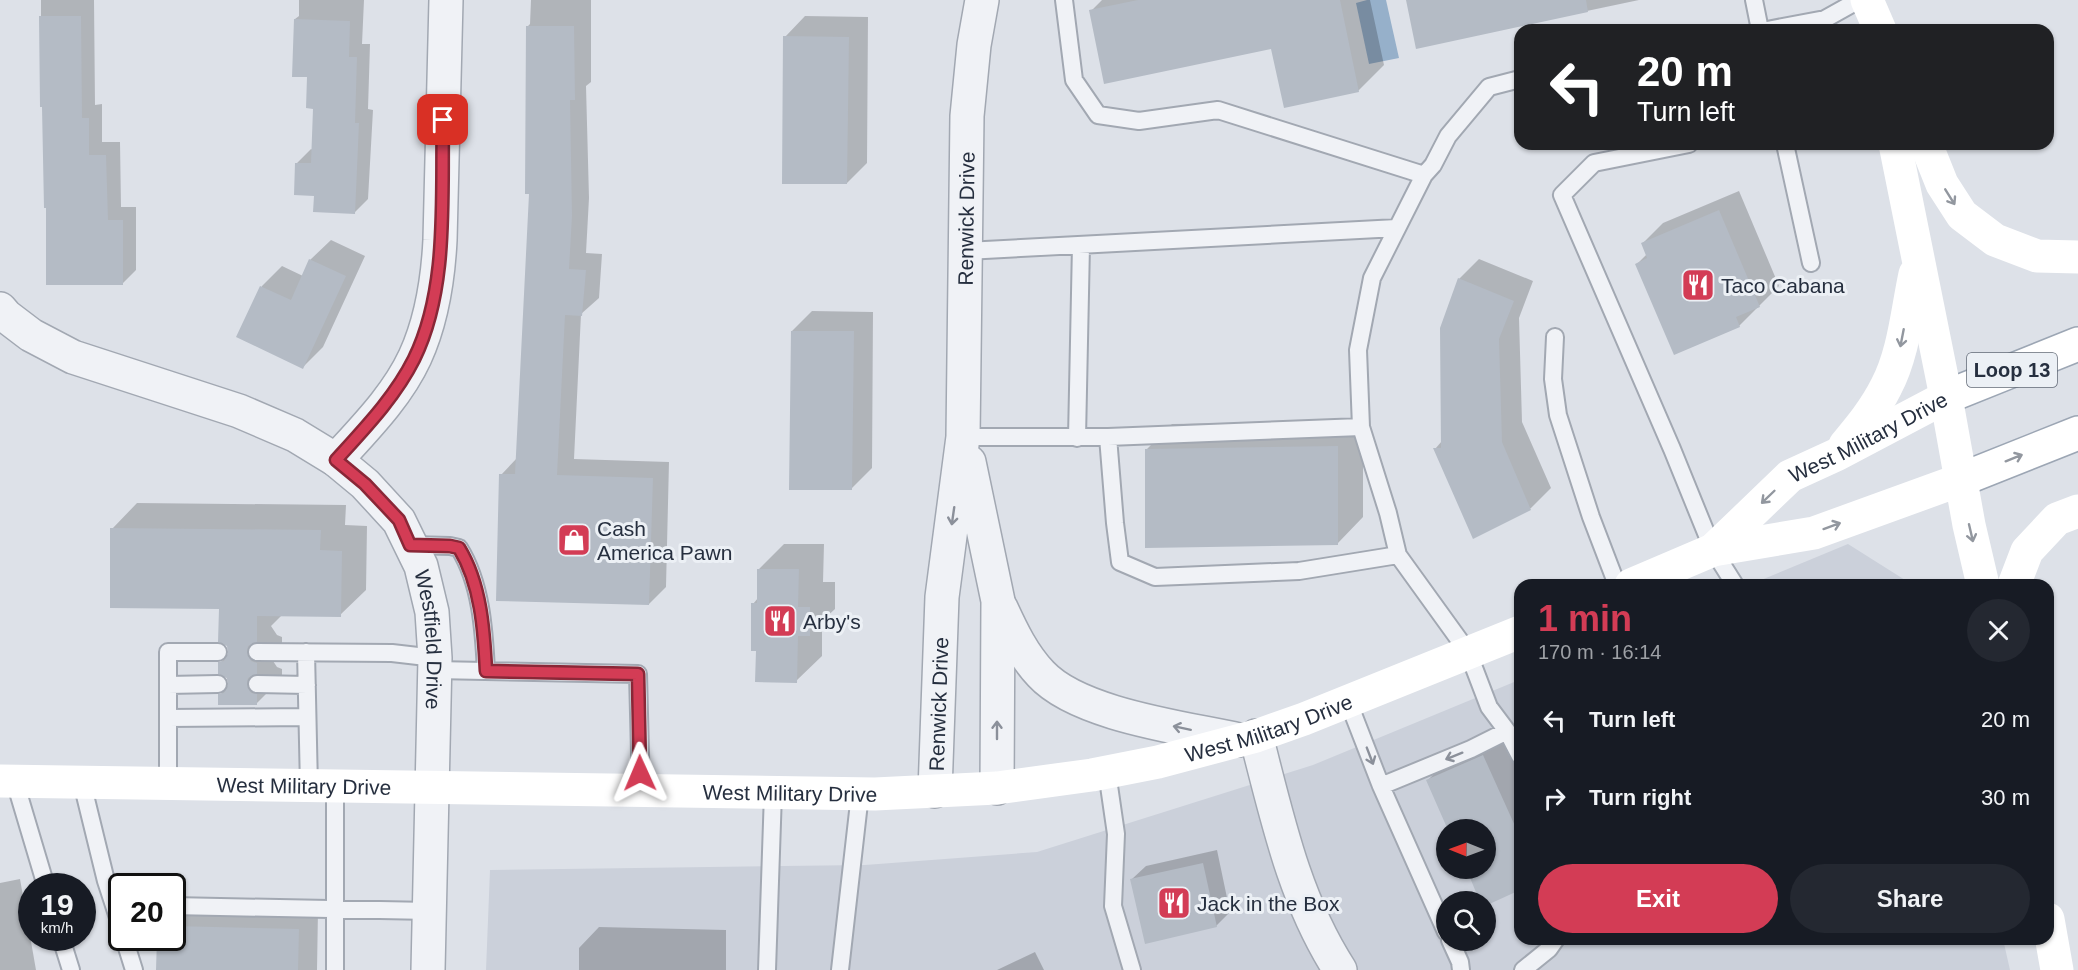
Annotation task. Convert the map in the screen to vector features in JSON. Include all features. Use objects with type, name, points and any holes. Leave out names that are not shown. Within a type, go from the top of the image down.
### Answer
[{"type":"main road","points":[[1867,0],[1872,24]]},
{"type":"main road","points":[[1867,0],[1877,24]]},
{"type":"main road","points":[[1896,150],[1946,397],[1960,480],[1982,579]]},
{"type":"main road","points":[[1928,150],[1942,184],[1962,215],[1995,240],[2037,256],[2078,257]]},
{"type":"main road","points":[[1838,454],[1868,418],[1887,386],[1900,348],[1917,260]]},
{"type":"main road","name":"West Military Drive","points":[[1713,550],[1790,476],[1838,454],[1946,397],[2078,344]]},
{"type":"main road","name":"West Military Drive","points":[[1645,579],[1713,550],[1814,533],[1960,480],[2078,433]]},
{"type":"main road","points":[[2016,579],[2027,550],[2057,519],[2078,511]]},
{"type":"main road","name":"West Military Drive","points":[[8,782],[860,794],[996,788],[1158,762],[1248,738],[1304,720],[1514,634]]},
{"type":"main road","points":[[2053,945],[2057,970]]},
{"type":"street","points":[[336,460],[371,422],[398,386],[415,357],[430,317],[438,276],[440,249],[446,0]]},
{"type":"street","name":"Renwick Drive","points":[[935,791],[942,597],[963,437],[967,116],[974,45],[982,0]]},
{"type":"street","name":"Westfield Drive","points":[[0,309],[31,335],[73,357],[238,411],[295,435],[336,460],[365,484],[399,520],[421,566],[432,612],[435,664],[428,970]]},
{"type":"street","name":"Renwick Drive","points":[[963,437],[998,601],[996,788]]},
{"type":"street","name":"Renwick Drive","points":[[998,601],[1026,656],[1043,676],[1075,699],[1127,716],[1248,738]]},
{"type":"street","points":[[1248,738],[1302,898],[1340,970]]},
{"type":"lane","points":[[1064,0],[1074,80],[1098,115],[1139,121],[1218,110],[1424,175]]},
{"type":"lane","points":[[1754,0],[1759,24]]},
{"type":"lane","points":[[1799,24],[1825,19],[1859,0]]},
{"type":"lane","points":[[1514,81],[1489,87],[1448,136],[1433,165],[1424,175],[1372,278],[1358,350],[1361,427],[1388,513],[1398,555],[1468,652],[1489,707],[1514,744]]},
{"type":"lane","points":[[1659,150],[1594,163],[1562,195],[1672,449],[1713,550],[1731,579]]},
{"type":"lane","points":[[1786,150],[1810,263]]},
{"type":"lane","points":[[966,252],[1397,228]]},
{"type":"lane","points":[[1077,438],[1082,245]]},
{"type":"lane","points":[[1555,338],[1553,379],[1558,415],[1591,517],[1615,579]]},
{"type":"lane","points":[[963,437],[1077,438],[1361,427]]},
{"type":"lane","points":[[1108,437],[1120,562],[1155,577],[1299,571],[1398,555]]},
{"type":"lane","points":[[410,545],[459,548],[477,596],[484,627],[486,671]]},
{"type":"lane","points":[[168,784],[168,652],[218,652]]},
{"type":"lane","points":[[257,652],[392,653],[435,664],[486,671],[638,674],[641,792]]},
{"type":"lane","points":[[306,652],[307,717],[322,787],[335,908],[335,970]]},
{"type":"lane","points":[[168,685],[218,684]]},
{"type":"lane","points":[[257,684],[307,685]]},
{"type":"lane","points":[[1348,701],[1381,786],[1436,910]]},
{"type":"lane","points":[[168,718],[307,717]]},
{"type":"lane","points":[[1381,786],[1471,749],[1507,731]]},
{"type":"lane","points":[[1107,772],[1116,834],[1113,906],[1132,970]]},
{"type":"lane","points":[[8,782],[41,873]]},
{"type":"lane","points":[[82,783],[108,873]]},
{"type":"lane","points":[[767,970],[773,793]]},
{"type":"lane","points":[[840,970],[860,794]]},
{"type":"lane","points":[[186,906],[430,910]]},
{"type":"lane","points":[[1522,970],[1552,945]]},
{"type":"lane","points":[[65,951],[70,970]]},
{"type":"lane","points":[[128,951],[134,970]]},
{"type":"lane","points":[[1454,951],[1460,966]]},
{"type":"shaded area","points":[[1848,544],[1903,579],[1763,579]]},
{"type":"shaded area","points":[[1514,682],[1514,945],[2004,945],[2010,970],[486,970],[490,870],[865,865],[1037,852],[1313,765]]},
{"type":"water","points":[[1367,0],[1386,0],[1399,58],[1369,64],[1356,3]]},
{"type":"building","points":[[1138,0],[1340,0],[1359,92],[1284,108],[1271,49],[1104,84],[1089,10]]},
{"type":"building","points":[[1406,0],[1586,0],[1588,12],[1532,24],[1514,24],[1514,28],[1416,49]]},
{"type":"building","points":[[39,16],[81,16],[82,118],[89,118],[89,155],[106,155],[108,220],[123,220],[123,285],[46,285],[46,208],[44,208],[42,107],[40,107]]},
{"type":"building","points":[[294,19],[350,21],[349,57],[357,57],[355,123],[359,123],[355,214],[313,212],[314,196],[294,195],[295,163],[311,163],[313,109],[306,108],[307,77],[292,77]]},
{"type":"building","points":[[526,26],[574,26],[575,100],[570,100],[572,216],[569,269],[586,270],[582,316],[565,315],[557,475],[653,478],[649,605],[496,601],[499,474],[515,474],[529,194],[525,194]]},
{"type":"building","points":[[783,36],[849,37],[847,184],[782,184]]},
{"type":"building","name":"Taco Cabana","points":[[1719,210],[1760,307],[1736,317],[1740,327],[1674,355],[1635,264],[1647,258],[1641,243]]},
{"type":"building","points":[[309,259],[346,276],[303,369],[236,337],[260,286],[291,300]]},
{"type":"building","points":[[1458,278],[1514,301],[1499,339],[1502,442],[1531,510],[1473,539],[1433,448],[1441,448],[1440,328]]},
{"type":"building","points":[[791,331],[854,331],[852,490],[789,490]]},
{"type":"building","points":[[1338,446],[1338,545],[1145,548],[1145,449]]},
{"type":"building","points":[[110,528],[321,530],[320,550],[342,551],[341,617],[257,616],[257,642],[248,646],[247,652],[251,661],[257,663],[257,674],[248,678],[247,684],[251,693],[257,694],[257,705],[218,705],[218,694],[224,693],[228,684],[227,678],[218,674],[218,662],[224,661],[228,653],[227,646],[218,642],[219,609],[110,608]]},
{"type":"building","name":"Arby's","points":[[757,569],[799,569],[798,607],[810,607],[810,636],[798,636],[797,683],[755,682],[756,651],[751,651],[751,603],[757,603]]},
{"type":"building","points":[[1483,755],[1514,824],[1514,893],[1496,901],[1496,891],[1475,891],[1471,879],[1496,879],[1496,819],[1443,819],[1426,780]]},
{"type":"building","name":"Jack in the Box","points":[[1203,863],[1217,927],[1145,944],[1130,879]]},
{"type":"building","points":[[186,926],[299,929],[298,970],[156,970],[157,951],[186,951]]},
{"type":"place","name":"Taco Cabana","points":[[1698,285]]},
{"type":"place","name":"Cash America Pawn","points":[[574,540]]},
{"type":"place","name":"Arby's","points":[[780,621]]},
{"type":"place","name":"Jack in the Box","points":[[1174,903]]},
{"type":"route","points":[[443,120],[438,276],[430,317],[415,357],[398,386],[371,422],[336,460],[365,484],[399,520],[410,545],[459,548],[471,575],[484,627],[486,671],[638,674],[640,773]]}]
